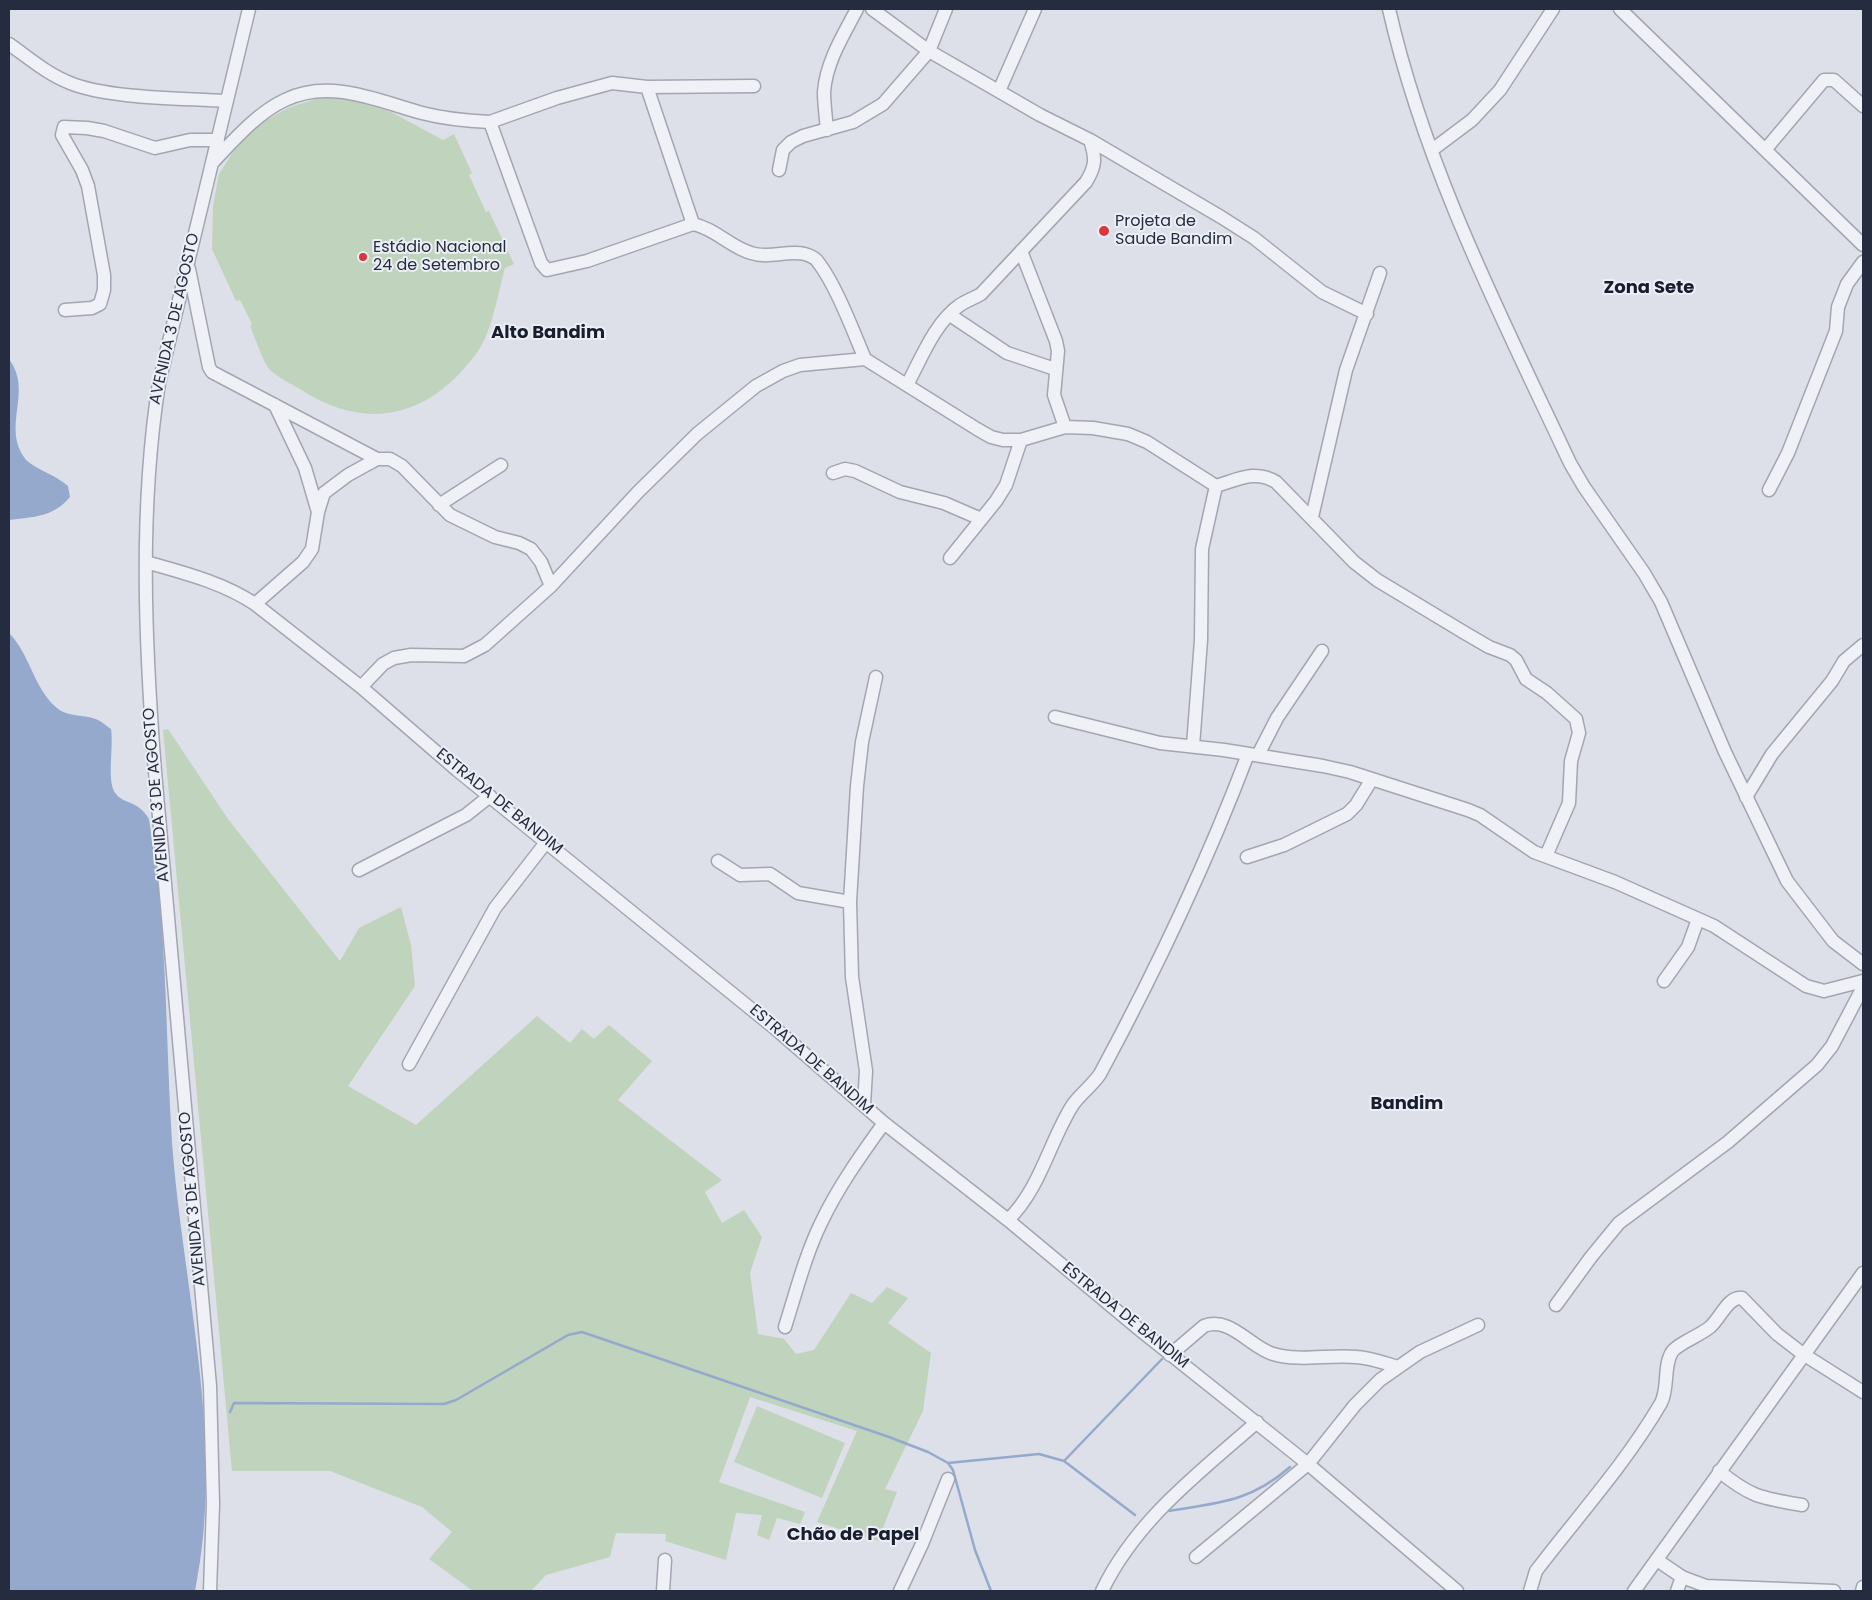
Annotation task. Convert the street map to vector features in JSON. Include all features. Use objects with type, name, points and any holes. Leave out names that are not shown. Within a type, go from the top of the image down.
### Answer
[{"type":"street","name":"AVENIDA 3 DE AGOSTO","points":[[210,1591],[213,1496],[210,1386],[154,772],[150,711],[146,562],[151,435],[154,408],[169,331],[188,265],[249,9]]},
{"type":"street","points":[[827,130],[824,90],[826,79],[832,59],[857,9]]},
{"type":"street","points":[[872,9],[929,51],[1040,115],[1090,140],[1254,238],[1322,292],[1367,314]]},
{"type":"street","points":[[779,170],[783,150],[791,142],[803,136],[853,122],[883,104],[898,90],[929,51],[946,9]]},
{"type":"street","points":[[999,90],[1035,9]]},
{"type":"street","points":[[1389,9],[1408,79],[1458,219],[1570,463],[1661,602],[1746,797],[1787,881],[1833,941],[1863,964]]},
{"type":"street","points":[[1432,150],[1472,120],[1500,90],[1553,9]]},
{"type":"street","points":[[1620,9],[1862,242]]},
{"type":"street","points":[[9,44],[50,74],[71,84],[114,93],[226,101]]},
{"type":"street","points":[[1766,150],[1824,80],[1834,80],[1863,106]]},
{"type":"street","points":[[213,162],[264,113],[285,99],[309,93],[335,91],[366,95],[455,120],[490,122],[521,109],[595,86],[612,83],[647,87],[754,86]]},
{"type":"street","points":[[647,87],[693,224]]},
{"type":"street","points":[[490,122],[541,263],[546,270],[587,261],[693,224],[709,229],[751,253],[764,256],[802,254],[812,256],[818,262],[840,301],[865,359],[991,437],[1021,440],[1065,427],[1094,428],[1128,434],[1148,442],[1216,486],[1256,474],[1266,476],[1276,482],[1312,517],[1347,556],[1377,580],[1473,638],[1510,655],[1516,660],[1526,679],[1547,693],[1576,720],[1579,733],[1571,761],[1569,803],[1546,856]]},
{"type":"street","points":[[65,310],[92,308],[100,304],[104,290],[104,275],[88,186],[82,170],[62,135],[64,127],[104,131],[155,148],[190,140],[218,140]]},
{"type":"street","points":[[907,385],[940,326],[960,304],[981,294],[1058,214],[1094,169],[1096,161],[1090,140]]},
{"type":"street","points":[[1021,251],[1056,341],[1058,351],[1054,395],[1065,427]]},
{"type":"street","points":[[1769,490],[1788,453],[1836,331],[1838,307],[1848,284],[1863,262]]},
{"type":"street","points":[[188,265],[212,372],[377,459],[390,459],[402,466],[439,505],[461,522],[531,549],[541,562],[551,586]]},
{"type":"street","points":[[1312,517],[1346,370],[1380,273]]},
{"type":"street","points":[[950,315],[1007,353],[1055,369]]},
{"type":"street","points":[[361,686],[383,664],[394,658],[411,656],[449,657],[473,653],[485,645],[551,586],[697,434],[756,386],[783,371],[800,365],[865,359]]},
{"type":"street","points":[[275,405],[306,468],[318,512]]},
{"type":"street","points":[[950,558],[996,501],[1006,485],[1021,440]]},
{"type":"street","points":[[256,604],[303,562],[312,549],[318,512],[324,493],[348,475],[377,459]]},
{"type":"street","points":[[439,505],[501,465]]},
{"type":"street","points":[[833,473],[845,470],[855,471],[900,492],[944,503],[981,519]]},
{"type":"street","points":[[1193,746],[1201,640],[1202,549],[1216,486]]},
{"type":"street","name":"ESTRADA DE BANDIM","points":[[146,562],[198,576],[239,594],[256,604],[361,686],[490,796],[548,841],[777,1030],[884,1123],[1008,1220],[1170,1354],[1257,1422],[1458,1591]]},
{"type":"street","points":[[1746,797],[1772,754],[1832,681],[1844,661],[1863,645]]},
{"type":"street","points":[[1008,1220],[1028,1197],[1073,1104],[1091,1087],[1100,1074],[1159,962],[1253,755],[1322,651]]},
{"type":"street","points":[[864,1105],[866,1071],[852,977],[850,902],[857,786],[862,742],[876,677]]},
{"type":"street","points":[[1055,716],[1141,739],[1324,766],[1372,779],[1480,814],[1525,847],[1616,882],[1729,934],[1806,986],[1818,991],[1863,981]]},
{"type":"street","points":[[1247,857],[1284,845],[1347,814],[1356,806],[1372,779]]},
{"type":"street","points":[[360,870],[466,815],[490,796]]},
{"type":"street","points":[[409,1064],[491,914],[548,841]]},
{"type":"street","points":[[718,861],[740,875],[770,874],[798,893],[850,902]]},
{"type":"street","points":[[1664,981],[1688,947],[1698,919]]},
{"type":"street","points":[[1556,1305],[1619,1223],[1728,1142],[1816,1065],[1832,1046],[1863,987]]},
{"type":"street","points":[[785,1328],[811,1246],[821,1222],[854,1164],[884,1123]]},
{"type":"street","points":[[1634,1591],[1863,1273]]},
{"type":"street","points":[[1530,1591],[1536,1571],[1639,1438],[1662,1400],[1669,1358],[1673,1350],[1710,1327],[1731,1301],[1742,1298],[1777,1334],[1803,1354],[1863,1392]]},
{"type":"street","points":[[1170,1354],[1204,1326],[1210,1324],[1238,1332],[1262,1349],[1282,1356],[1356,1357],[1398,1367]]},
{"type":"street","points":[[1196,1557],[1308,1464],[1355,1405],[1380,1380],[1435,1344],[1478,1325]]},
{"type":"street","points":[[1102,1591],[1120,1560],[1147,1522],[1257,1422]]},
{"type":"street","points":[[1720,1471],[1742,1490],[1761,1498],[1802,1505]]},
{"type":"street","points":[[900,1591],[922,1544],[948,1479]]},
{"type":"street","points":[[663,1591],[665,1560]]},
{"type":"street","points":[[1656,1560],[1682,1577],[1706,1586],[1834,1591]]},
{"type":"street","points":[[1677,1591],[1682,1577]]},
{"type":"street","points":[[1862,1591],[1863,1587]]},
{"type":"green space","name":"Estádio Nacional 24 de Setembro","points":[[323,97],[358,99],[393,113],[443,140],[454,134],[472,173],[469,175],[486,212],[489,211],[514,264],[505,268],[491,323],[478,351],[460,373],[440,391],[419,403],[397,411],[374,414],[350,411],[325,403],[271,371],[259,350],[250,326],[252,324],[240,300],[236,301],[212,249],[213,206],[219,174],[235,149],[261,123],[290,107]]},
{"type":"green space","points":[[168,729],[228,819],[340,961],[359,928],[401,907],[411,945],[415,986],[348,1086],[416,1125],[537,1016],[570,1043],[582,1029],[594,1039],[609,1025],[652,1061],[618,1100],[722,1180],[705,1192],[722,1223],[744,1210],[762,1237],[750,1273],[758,1334],[784,1339],[796,1354],[814,1350],[851,1293],[872,1303],[887,1287],[908,1298],[888,1323],[931,1353],[923,1411],[885,1489],[897,1492],[878,1541],[817,1522],[857,1431],[750,1397],[719,1482],[805,1512],[800,1524],[777,1518],[769,1540],[757,1535],[762,1515],[736,1513],[726,1560],[665,1541],[666,1534],[616,1533],[610,1557],[546,1575],[531,1591],[473,1591],[429,1559],[452,1532],[422,1507],[330,1471],[232,1471],[163,730]]},
{"type":"green space","points":[[757,1406],[845,1443],[822,1498],[734,1462]]},
{"type":"water","points":[[9,359],[16,371],[19,384],[16,435],[19,448],[30,464],[68,486],[70,497],[64,504],[50,512],[35,517],[9,520]]},
{"type":"water","points":[[9,633],[22,651],[43,691],[57,708],[72,715],[98,720],[111,729],[111,782],[113,789],[123,800],[145,813],[149,819],[158,883],[162,934],[172,1142],[177,1198],[199,1366],[204,1423],[206,1479],[203,1535],[195,1591],[9,1591]]},
{"type":"waterway","points":[[230,1412],[234,1403],[444,1404],[456,1400],[568,1335],[582,1332],[889,1437],[928,1452],[948,1463],[1039,1454],[1064,1461],[1135,1515]]},
{"type":"waterway","points":[[1064,1461],[1162,1359]]},
{"type":"waterway","points":[[948,1463],[953,1470],[975,1550],[991,1591]]},
{"type":"waterway","points":[[1168,1511],[1218,1503],[1247,1494],[1261,1488],[1290,1467]]},
{"type":"place","name":"Projeta de Saude Bandim","points":[[1104,231]]},
{"type":"place","name":"Estádio Nacional 24 de Setembro","points":[[363,257]]},
{"type":"district","name":"Zona Sete","points":[[1649,288]]},
{"type":"district","name":"Alto Bandim","points":[[548,333]]},
{"type":"district","name":"Bandim","points":[[1407,1104]]},
{"type":"district","name":"Chão de Papel","points":[[853,1535]]}]
